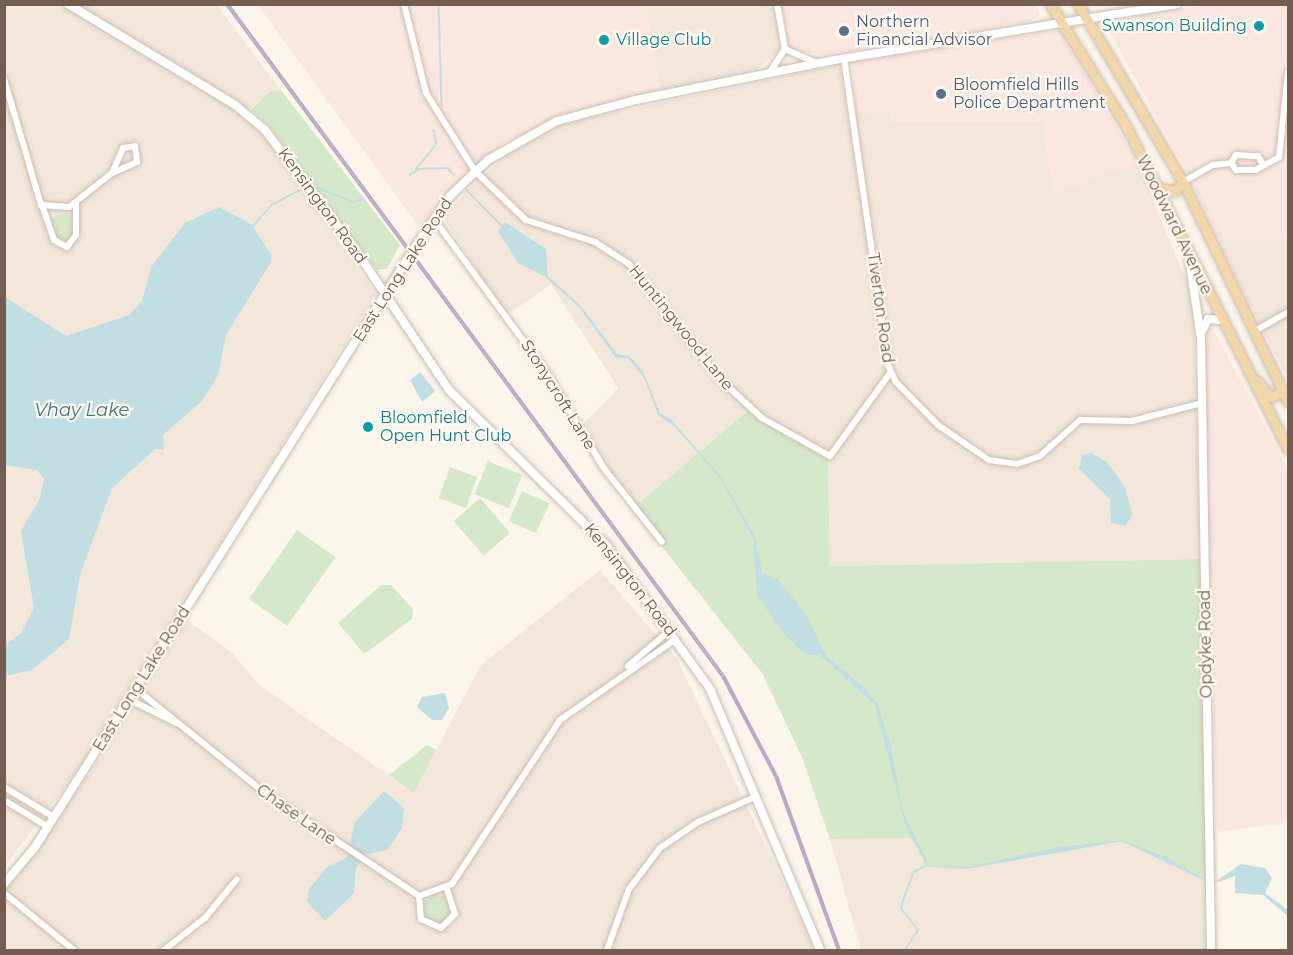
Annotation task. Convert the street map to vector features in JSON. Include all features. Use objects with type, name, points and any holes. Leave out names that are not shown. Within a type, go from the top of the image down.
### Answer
[{"type":"main road","name":"Woodward Avenue","points":[[1050,4],[1157,188],[1220,320],[1288,450]]},
{"type":"main road","name":"Woodward Avenue","points":[[1078,4],[1183,182],[1252,332],[1288,402]]},
{"type":"main road","name":"East Long Lake Road","points":[[4,884],[48,827],[434,219],[475,171],[524,137],[570,117],[816,63],[1176,4]]},
{"type":"main road","points":[[1157,188],[1175,191],[1183,182]]},
{"type":"main road","name":"Opdyke Road","points":[[1189,257],[1201,338],[1211,951]]},
{"type":"main road","points":[[1201,338],[1205,322],[1220,320]]},
{"type":"main road","points":[[1230,339],[1268,396],[1282,392]]},
{"type":"street","name":"Kensington Road","points":[[68,4],[248,114],[283,152],[453,395],[602,540],[670,630],[710,689],[757,796],[820,951]]},
{"type":"street","points":[[404,4],[426,93],[475,171]]},
{"type":"street","points":[[770,72],[785,49],[777,4]]},
{"type":"street","points":[[785,49],[816,63]]},
{"type":"street","name":"Tiverton Road","points":[[844,58],[890,373],[946,433],[1003,463],[1037,458],[1080,420],[1132,421],[1202,403]]},
{"type":"street","points":[[1231,163],[1236,170],[1255,170],[1262,163],[1281,153],[1288,72]]},
{"type":"street","points":[[4,79],[41,205],[54,240],[67,247],[76,235],[76,204]]},
{"type":"street","points":[[41,205],[57,210],[76,204],[112,173],[137,162],[137,148],[123,148],[112,173]]},
{"type":"street","points":[[1231,163],[1236,155],[1258,156],[1262,163]]},
{"type":"street","points":[[1183,182],[1214,165],[1231,163]]},
{"type":"street","name":"Huntingwood Lane","points":[[475,171],[526,220],[595,242],[624,260],[735,395],[770,424],[815,449],[830,456],[890,373]]},
{"type":"street","name":"Stonycroft Lane","points":[[434,219],[662,542]]},
{"type":"street","points":[[1252,332],[1288,312]]},
{"type":"street","points":[[447,889],[455,914],[441,928],[421,919],[419,896],[447,889],[552,729],[670,630]]},
{"type":"street","points":[[626,669],[676,639]]},
{"type":"street","name":"Chase Lane","points":[[136,689],[344,849],[419,896]]},
{"type":"street","name":"Chase Lane","points":[[130,700],[180,724]]},
{"type":"street","points":[[4,787],[54,817]]},
{"type":"street","points":[[15,794],[7,801],[48,827]]},
{"type":"street","points":[[607,951],[629,889],[660,848],[698,822],[757,796]]},
{"type":"street","points":[[28,813],[33,805]]},
{"type":"street","points":[[164,951],[205,918],[237,879]]},
{"type":"street","points":[[4,893],[74,951]]},
{"type":"shaded area","points":[[1036,4],[1040,15],[1030,21],[823,55],[790,49],[781,5]]},
{"type":"shaded area","points":[[5,5],[62,5],[247,117],[267,138],[376,294],[83,764],[5,866]]},
{"type":"shaded area","points":[[75,5],[217,5],[281,90],[269,92],[251,110]]},
{"type":"shaded area","points":[[258,5],[646,5],[660,92],[559,117],[494,148],[419,227]]},
{"type":"shaded area","points":[[646,5],[774,5],[780,50],[756,71],[660,92]]},
{"type":"shaded area","points":[[1203,5],[1288,5],[1288,239],[1217,240],[1193,183],[1106,26],[1113,20]]},
{"type":"shaded area","points":[[1059,30],[1137,162],[1054,195],[1042,122],[892,122],[889,111],[856,114],[852,62]]},
{"type":"shaded area","points":[[835,66],[840,68],[866,231],[873,230],[856,114],[889,110],[892,122],[1043,122],[1054,194],[1137,162],[1193,297],[1200,559],[830,566],[828,455],[751,408],[632,509],[583,424],[618,388],[551,284],[507,315],[444,219],[467,190],[510,152],[559,124]]},
{"type":"shaded area","points":[[1288,239],[1288,379],[1217,240]]},
{"type":"shaded area","points":[[1210,323],[1288,469],[1288,823],[1217,832],[1204,348]]},
{"type":"shaded area","points":[[600,570],[677,659],[815,950],[5,950],[4,883],[94,767],[185,619],[231,652],[259,685],[414,793],[480,666]]},
{"type":"shaded area","points":[[912,838],[1036,853],[1118,841],[1206,879],[1208,950],[861,950],[830,839]]},
{"type":"green space","points":[[281,90],[400,245],[387,269],[377,270],[270,127],[251,110],[269,92]]},
{"type":"green space","points":[[63,214],[73,217],[76,227],[73,237],[63,240],[53,237],[50,227],[53,217]]},
{"type":"green space","points":[[751,408],[828,455],[830,566],[1200,559],[1206,879],[1118,841],[959,870],[927,867],[912,838],[830,839],[802,757],[762,673],[632,509]]},
{"type":"green space","points":[[488,461],[522,475],[509,508],[475,494]]},
{"type":"green space","points":[[450,467],[477,477],[466,508],[439,498]]},
{"type":"green space","points":[[522,491],[549,503],[536,533],[509,521]]},
{"type":"green space","points":[[480,498],[510,533],[484,556],[454,521]]},
{"type":"green space","points":[[297,530],[336,557],[287,626],[249,599]]},
{"type":"green space","points":[[381,585],[391,585],[413,609],[412,619],[364,654],[338,623]]},
{"type":"green space","points":[[427,745],[436,750],[414,793],[389,775]]},
{"type":"green space","points":[[437,895],[447,899],[451,909],[447,919],[437,923],[427,919],[423,909],[427,899]]},
{"type":"water","name":"Vhay Lake","points":[[219,207],[251,224],[271,254],[271,262],[226,335],[218,375],[203,400],[163,435],[164,450],[155,449],[112,488],[80,575],[69,639],[32,670],[5,676],[5,645],[21,633],[34,608],[21,531],[40,498],[44,479],[37,470],[5,465],[5,297],[66,336],[129,315],[142,301],[151,267],[185,223]]},
{"type":"water","points":[[505,222],[546,249],[548,276],[581,306],[617,354],[629,356],[643,371],[660,413],[671,419],[721,477],[755,536],[762,573],[777,578],[807,616],[826,656],[864,687],[877,702],[891,746],[903,812],[929,865],[967,867],[1059,847],[1122,840],[1166,857],[1205,879],[1218,880],[1241,864],[1265,868],[1272,878],[1265,893],[1288,910],[1288,916],[1263,895],[1235,893],[1235,876],[1218,882],[1203,880],[1122,841],[967,869],[927,865],[906,828],[875,705],[820,655],[806,655],[785,635],[757,595],[753,539],[721,479],[675,427],[658,415],[644,378],[628,358],[616,358],[579,307],[544,276],[518,263],[498,231]]},
{"type":"water","points":[[420,372],[435,391],[422,402],[410,380]]},
{"type":"water","points":[[1091,453],[1106,461],[1125,487],[1132,514],[1126,526],[1111,523],[1110,499],[1079,469],[1082,455]]},
{"type":"water","points":[[445,693],[449,708],[442,720],[432,720],[417,707],[422,697]]},
{"type":"water","points":[[384,791],[404,808],[402,828],[387,850],[364,855],[356,869],[354,893],[325,921],[307,902],[309,889],[326,868],[347,857],[355,822]]},
{"type":"waterway","points":[[439,4],[442,106]]},
{"type":"waterway","points":[[434,130],[437,144],[417,169],[448,168],[454,175]]},
{"type":"waterway","points":[[410,175],[417,170]]},
{"type":"waterway","points":[[316,187],[353,202],[364,199]]},
{"type":"waterway","points":[[253,226],[272,205],[300,190]]},
{"type":"waterway","points":[[467,190],[501,225]]},
{"type":"waterway","points":[[905,950],[918,930],[901,909],[903,900],[914,872],[927,865]]},
{"type":"railway","points":[[227,4],[723,676],[776,776],[839,950]]},
{"type":"place","name":"Swanson Building","points":[[1259,26]]},
{"type":"place","name":"Northern Financial Advisor","points":[[844,31]]},
{"type":"place","name":"Village Club","points":[[604,40]]},
{"type":"place","name":"Bloomfield Hills Police Department","points":[[941,94]]},
{"type":"place","name":"Bloomfield Open Hunt Club","points":[[368,427]]}]
